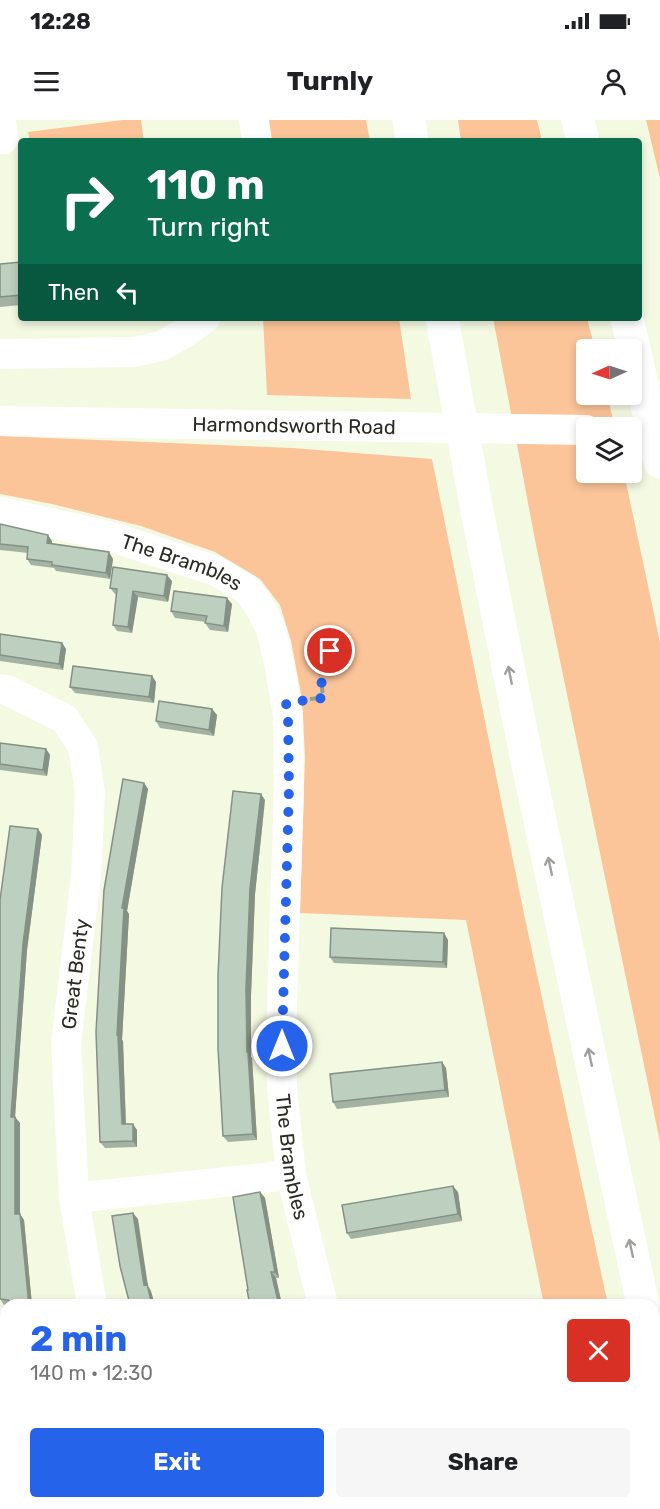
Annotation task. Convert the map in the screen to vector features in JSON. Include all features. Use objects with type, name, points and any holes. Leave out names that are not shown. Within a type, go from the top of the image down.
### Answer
[{"type":"highway","points":[[409,120],[412,138]]},
{"type":"highway","points":[[578,120],[582,138]]},
{"type":"highway","points":[[443,321],[477,511],[523,741],[642,1299]]},
{"type":"highway","points":[[628,321],[660,462]]},
{"type":"street","points":[[254,120],[256,138]]},
{"type":"street","points":[[0,354],[134,352],[161,346],[201,321]]},
{"type":"street","name":"Harmondsworth Road","points":[[0,421],[572,430]]},
{"type":"street","points":[[642,431],[660,431]]},
{"type":"street","name":"The Brambles","points":[[0,512],[109,536],[216,572],[248,590],[271,629],[288,715],[289,788],[282,1003],[282,1088],[291,1174],[322,1299]]},
{"type":"street","name":"Great Benty","points":[[0,689],[7,690],[65,719],[83,747],[90,793],[87,877],[66,1043],[74,1198],[91,1299]]},
{"type":"street","points":[[74,1198],[291,1174]]},
{"type":"path","points":[[286,703],[323,698],[320,666],[330,651]]},
{"type":"shaded area","points":[[123,120],[141,120],[144,138],[29,138],[28,132]]},
{"type":"shaded area","points":[[261,120],[366,120],[369,138],[264,138]]},
{"type":"shaded area","points":[[458,120],[537,120],[541,138],[461,138]]},
{"type":"shaded area","points":[[646,120],[660,120],[660,178]]},
{"type":"shaded area","points":[[263,321],[399,321],[411,399],[267,395]]},
{"type":"shaded area","points":[[494,321],[588,321],[592,339],[576,339],[576,405],[610,405],[612,417],[576,417],[576,483],[626,483],[660,642],[660,1142],[536,545]]},
{"type":"shaded area","points":[[0,436],[293,448],[432,459],[524,914],[607,1299],[543,1299],[466,920],[300,913],[305,757],[302,699],[291,641],[280,605],[260,579],[215,552],[141,526],[0,494]]},
{"type":"building","points":[[18,262],[18,295],[0,297],[0,264]]},
{"type":"building","points":[[0,524],[48,535],[47,543],[109,552],[106,573],[27,559],[28,547],[0,544]]},
{"type":"building","points":[[113,567],[167,575],[164,596],[133,591],[128,627],[113,625],[117,589],[110,588]]},
{"type":"building","points":[[174,591],[227,598],[224,626],[205,623],[207,616],[171,611]]},
{"type":"building","points":[[0,634],[62,643],[59,664],[0,655]]},
{"type":"building","points":[[73,666],[152,676],[149,697],[70,687]]},
{"type":"building","points":[[159,701],[212,709],[209,730],[156,721]]},
{"type":"building","points":[[0,743],[46,749],[43,770],[0,764]]},
{"type":"building","points":[[123,779],[144,783],[122,908],[124,908],[117,1035],[122,1124],[133,1124],[133,1141],[100,1142],[96,1032],[104,890]]},
{"type":"building","points":[[233,791],[261,794],[250,888],[246,989],[247,1052],[253,1134],[223,1136],[218,1048],[218,976],[222,888]]},
{"type":"building","points":[[10,826],[38,829],[23,944],[11,1117],[15,1117],[15,1214],[20,1214],[28,1299],[0,1299],[0,900]]},
{"type":"building","points":[[331,928],[444,933],[443,962],[330,957]]},
{"type":"building","points":[[442,1062],[445,1090],[333,1102],[330,1074]]},
{"type":"building","points":[[453,1186],[458,1214],[347,1233],[342,1205]]},
{"type":"building","points":[[260,1192],[275,1272],[271,1272],[278,1299],[249,1299],[233,1197]]},
{"type":"building","points":[[133,1213],[144,1285],[147,1284],[151,1299],[128,1299],[120,1266],[112,1216]]},
{"type":"route","points":[[282,1046],[289,788],[286,703],[323,698],[320,666],[330,651]]}]
